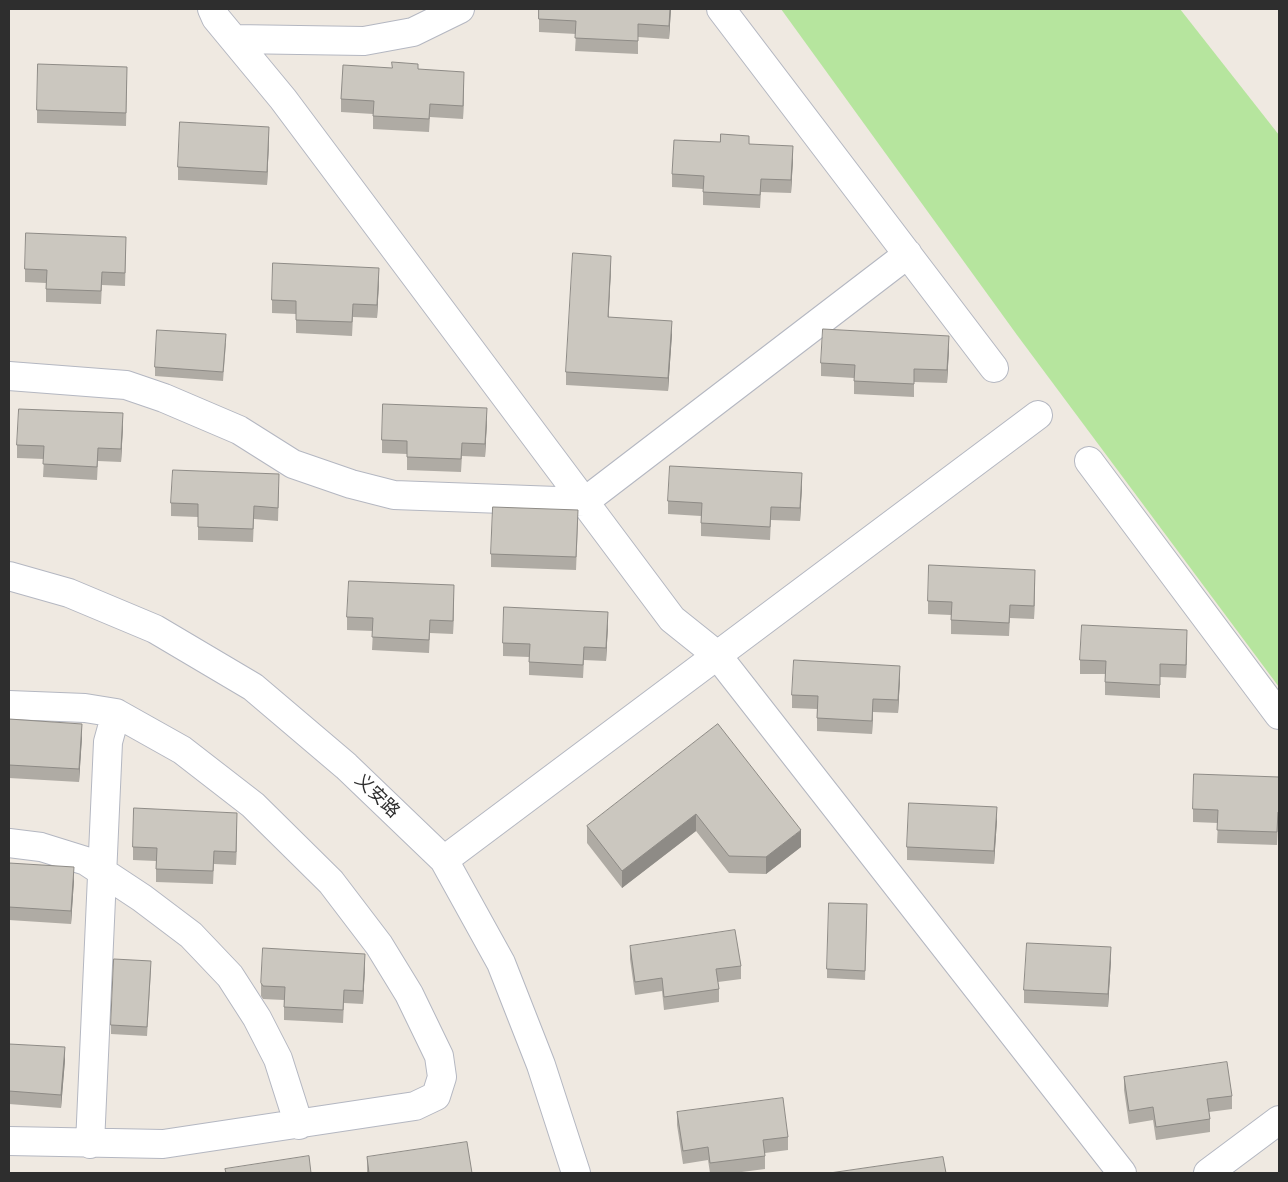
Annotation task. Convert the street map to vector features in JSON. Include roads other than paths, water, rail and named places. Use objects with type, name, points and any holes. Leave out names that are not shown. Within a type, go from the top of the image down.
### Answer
[{"type":"street","points":[[212,9],[216,18],[283,99],[672,619],[717,655],[1122,1173]]},
{"type":"street","points":[[234,39],[364,41],[413,32],[460,9]]},
{"type":"street","points":[[721,9],[994,368]]},
{"type":"street","points":[[9,376],[126,385],[164,398],[239,430],[293,464],[351,484],[394,495],[584,502],[908,254]]},
{"type":"street","points":[[444,860],[1038,415]]},
{"type":"street","points":[[1089,461],[1279,715]]},
{"type":"street","name":"义安路","points":[[9,576],[70,593],[155,629],[253,687],[346,766],[444,860],[501,963],[541,1065],[576,1173]]},
{"type":"street","points":[[9,705],[85,708],[116,713],[182,750],[253,805],[331,882],[379,945],[409,994],[439,1056],[442,1077],[436,1096],[415,1106],[299,1124],[163,1144],[9,1141]]},
{"type":"street","points":[[90,1144],[108,742],[116,713]]},
{"type":"street","points":[[9,843],[41,847],[86,861],[142,898],[191,935],[230,976],[257,1018],[278,1059],[299,1124]]},
{"type":"street","points":[[1208,1173],[1279,1120]]}]
